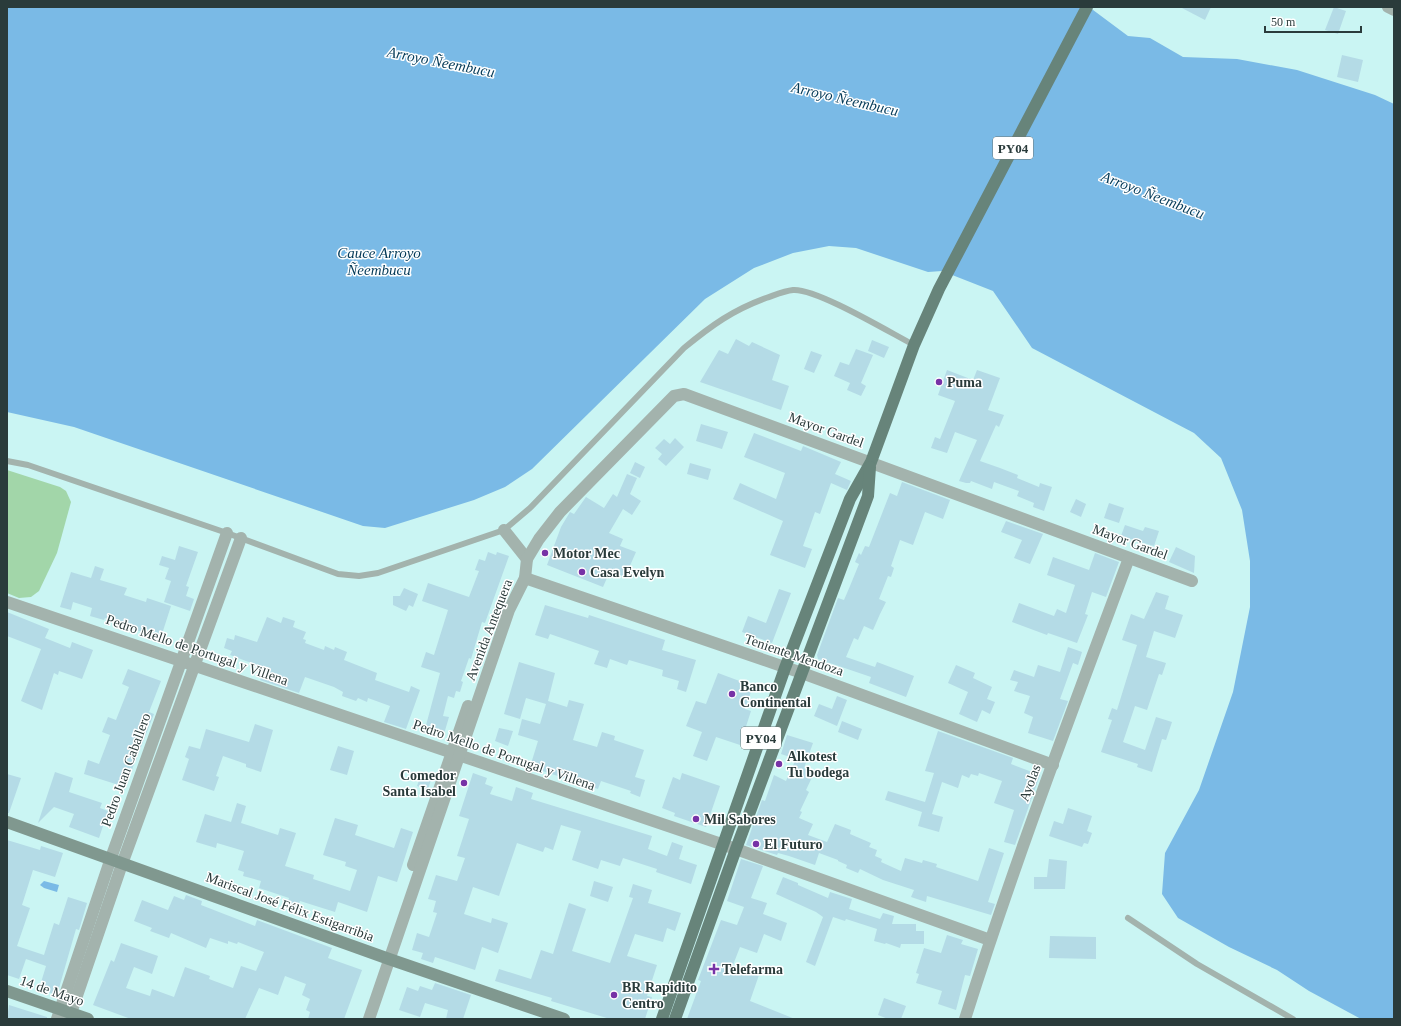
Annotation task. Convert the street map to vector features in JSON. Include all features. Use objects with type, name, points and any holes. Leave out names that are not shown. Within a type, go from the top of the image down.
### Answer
[{"type":"main road","name":"PY04","points":[[662,1019],[724,846],[785,668],[850,499],[871,462],[914,345],[939,289],[1087,7]]},
{"type":"main road","name":"PY04","points":[[675,1019],[736,849],[868,496],[871,462]]},
{"type":"main road","name":"Mariscal José Félix Estigarribia","points":[[7,822],[111,858],[122,864],[385,958],[564,1019]]},
{"type":"main road","name":"14 de Mayo","points":[[7,991],[64,1015],[88,1019]]},
{"type":"street","points":[[1388,7],[1394,10]]},
{"type":"street","name":"Mayor Gardel","points":[[525,578],[527,558],[539,539],[560,512],[674,396],[684,394],[1192,581]]},
{"type":"street","points":[[504,530],[527,558]]},
{"type":"street","name":"Pedro Juan Caballero","points":[[64,1015],[111,858],[227,533]]},
{"type":"street","name":"Pedro Juan Caballero","points":[[64,1015],[122,864],[241,538]]},
{"type":"street","name":"Ayolas","points":[[965,1019],[990,940],[1052,765],[1129,558]]},
{"type":"street","name":"Teniente Mendoza","points":[[525,578],[802,673],[1052,765]]},
{"type":"street","name":"Avenida Antequera","points":[[360,1019],[385,958],[456,754],[509,610],[525,578]]},
{"type":"street","name":"Pedro Mello de Portugal y Villena","points":[[7,602],[736,849],[990,940]]},
{"type":"street","name":"Avenida Antequera","points":[[369,1019],[385,958]]},
{"type":"lane","points":[[7,461],[28,466],[227,533],[338,574],[359,576],[378,573],[504,530],[530,508],[684,348],[712,326],[741,307],[779,293],[793,290],[807,292],[826,299],[914,345]]},
{"type":"lane","points":[[1128,918],[1197,964],[1293,1019]]},
{"type":"green space","points":[[7,470],[60,487],[66,491],[71,502],[57,553],[39,591],[31,597],[19,598],[7,593]]},
{"type":"water","name":"Cauce Arroyo Ñeembucu","points":[[7,7],[1089,7],[1128,36],[1150,38],[1183,57],[1237,59],[1297,70],[1375,95],[1394,104],[1394,1019],[1361,1019],[1309,991],[1277,970],[1229,947],[1178,918],[1162,894],[1165,853],[1199,790],[1233,692],[1250,607],[1250,561],[1242,510],[1221,458],[1194,433],[1032,348],[993,291],[942,271],[928,272],[856,248],[829,246],[793,253],[754,268],[705,299],[532,469],[505,487],[474,500],[385,528],[363,526],[74,427],[7,412]]},
{"type":"water","points":[[44,881],[59,885],[57,892],[44,888],[40,885]]},
{"type":"building","points":[[1180,7],[1211,7],[1205,20]]},
{"type":"building","points":[[1334,7],[1346,11],[1338,34],[1325,30]]},
{"type":"building","points":[[1342,55],[1363,60],[1358,82],[1337,77]]},
{"type":"building","points":[[736,339],[749,346],[752,342],[780,355],[772,380],[789,386],[781,410],[700,382],[719,350],[728,354]]},
{"type":"building","points":[[872,340],[889,347],[884,358],[868,351]]},
{"type":"building","points":[[856,349],[873,355],[861,383],[866,386],[861,396],[847,390],[850,383],[834,376],[840,362],[849,365]]},
{"type":"building","points":[[811,351],[822,355],[814,373],[804,369]]},
{"type":"building","points":[[947,370],[973,380],[977,370],[1000,378],[988,410],[1004,415],[999,427],[996,425],[980,461],[1018,475],[1017,478],[1039,487],[1040,483],[1052,487],[1044,511],[1033,507],[1034,503],[1017,496],[1019,491],[994,482],[992,489],[971,481],[970,483],[966,483],[959,481],[977,440],[955,432],[947,453],[931,448],[935,437],[940,439],[955,401],[938,395]]},
{"type":"building","points":[[701,424],[728,432],[722,449],[696,441]]},
{"type":"building","points":[[754,433],[801,451],[803,446],[841,462],[835,474],[851,481],[847,490],[831,483],[820,514],[815,512],[803,546],[812,549],[805,568],[770,555],[783,521],[733,499],[740,483],[776,499],[785,473],[744,457]]},
{"type":"building","points":[[675,438],[684,447],[666,466],[658,459],[662,454],[655,448],[664,439],[670,444]]},
{"type":"building","points":[[635,462],[645,467],[640,478],[630,473]]},
{"type":"building","points":[[690,463],[711,469],[708,480],[687,474]]},
{"type":"building","points":[[627,474],[637,478],[630,494],[641,501],[632,515],[623,509],[609,533],[623,539],[620,546],[636,552],[625,577],[610,571],[603,587],[547,565],[561,527],[570,512],[574,514],[586,497],[604,508],[613,494],[617,497]]},
{"type":"building","points":[[902,482],[950,500],[943,519],[925,512],[913,545],[900,540],[891,566],[894,568],[891,577],[888,576],[879,599],[886,602],[873,630],[864,626],[858,640],[854,638],[846,657],[875,667],[877,662],[914,676],[906,697],[869,683],[871,677],[818,659],[817,655],[838,598],[844,600],[850,586],[859,564],[855,562],[859,553],[861,555],[865,546],[869,547],[890,493],[897,496]]},
{"type":"building","points":[[1076,499],[1086,504],[1081,517],[1070,512]]},
{"type":"building","points":[[1109,503],[1124,508],[1119,523],[1104,518]]},
{"type":"building","points":[[1006,521],[1043,534],[1030,564],[1014,558],[1022,540],[1001,532]]},
{"type":"building","points":[[1125,525],[1143,531],[1145,527],[1159,531],[1154,546],[1121,536]]},
{"type":"building","points":[[179,546],[198,552],[186,586],[189,587],[186,596],[194,599],[190,611],[164,602],[171,581],[165,579],[169,568],[159,565],[162,556],[175,560]]},
{"type":"building","points":[[1176,547],[1195,556],[1194,573],[1169,562]]},
{"type":"building","points":[[488,552],[496,555],[497,552],[509,556],[485,623],[482,622],[471,659],[469,658],[461,681],[463,682],[460,692],[456,691],[454,698],[448,696],[443,716],[449,717],[444,734],[425,729],[440,673],[421,667],[426,652],[434,655],[448,610],[422,601],[428,583],[469,597],[479,571],[475,570],[479,559],[485,561]]},
{"type":"building","points":[[1095,553],[1119,562],[1106,597],[1092,592],[1085,614],[1088,615],[1077,643],[1048,633],[1047,635],[1012,622],[1019,603],[1054,616],[1057,609],[1066,613],[1075,585],[1047,575],[1053,557],[1089,570]]},
{"type":"building","points":[[95,566],[104,569],[100,580],[127,588],[124,595],[146,602],[147,598],[171,606],[162,634],[144,628],[142,632],[105,618],[104,620],[90,616],[92,608],[73,602],[71,610],[60,607],[71,572],[91,578]]},
{"type":"building","points":[[404,588],[418,594],[413,607],[409,605],[406,611],[393,605],[393,596],[400,596]]},
{"type":"building","points":[[779,589],[791,593],[772,643],[742,632],[748,616],[766,623]]},
{"type":"building","points":[[1156,592],[1169,596],[1165,609],[1183,615],[1175,638],[1154,631],[1146,657],[1166,663],[1162,675],[1159,674],[1147,710],[1135,706],[1123,742],[1145,750],[1156,717],[1172,722],[1166,740],[1162,739],[1152,772],[1137,767],[1138,764],[1101,752],[1112,720],[1108,719],[1112,708],[1117,710],[1137,645],[1122,640],[1131,614],[1144,619]]},
{"type":"building","points":[[545,605],[588,618],[589,615],[665,640],[662,650],[696,660],[686,692],[677,689],[679,681],[662,676],[663,670],[629,660],[627,665],[610,659],[607,668],[594,664],[599,651],[550,634],[548,639],[535,635]]},
{"type":"building","points":[[7,612],[49,629],[45,638],[70,648],[72,642],[93,650],[82,679],[59,671],[58,675],[54,673],[42,710],[21,701],[41,649],[7,636]]},
{"type":"building","points":[[267,617],[281,623],[283,617],[295,621],[293,627],[306,632],[303,639],[306,640],[305,643],[324,650],[325,646],[334,650],[335,647],[347,652],[344,660],[377,673],[375,680],[409,692],[411,686],[420,690],[406,729],[384,722],[390,706],[368,698],[367,702],[358,698],[356,701],[342,696],[343,692],[334,687],[305,677],[299,693],[260,680],[265,668],[230,655],[232,651],[224,648],[227,638],[234,640],[235,635],[257,642]]},
{"type":"building","points":[[1068,647],[1082,652],[1078,665],[1073,663],[1060,699],[1068,701],[1053,741],[1028,733],[1033,717],[1024,713],[1030,696],[1014,691],[1018,682],[1010,680],[1014,670],[1034,677],[1038,665],[1060,672]]},
{"type":"building","points":[[519,662],[555,673],[548,701],[567,707],[569,700],[584,704],[573,740],[597,747],[602,732],[615,736],[614,740],[644,750],[635,777],[645,780],[640,797],[630,793],[631,791],[601,781],[598,789],[530,767],[538,741],[518,735],[522,719],[540,724],[546,704],[526,698],[520,719],[504,714]]},
{"type":"building","points":[[956,665],[975,673],[973,678],[992,687],[987,699],[995,702],[990,714],[982,710],[977,722],[959,714],[968,692],[948,683]]},
{"type":"building","points":[[128,669],[161,681],[149,712],[154,714],[125,787],[84,774],[88,760],[99,764],[110,735],[102,732],[108,717],[116,720],[129,687],[122,684]]},
{"type":"building","points":[[718,673],[753,686],[745,709],[751,711],[740,745],[716,737],[707,761],[693,756],[702,732],[686,726],[696,701],[706,704]]},
{"type":"building","points":[[837,696],[847,700],[837,726],[814,716],[819,704],[832,709]]},
{"type":"building","points":[[842,721],[862,729],[858,740],[838,732]]},
{"type":"building","points":[[255,724],[273,730],[261,772],[246,767],[246,764],[223,756],[216,776],[219,777],[214,791],[182,780],[189,759],[185,757],[189,746],[200,749],[206,729],[249,742]]},
{"type":"building","points":[[499,728],[513,731],[508,746],[495,741]]},
{"type":"building","points":[[938,731],[1013,758],[1011,764],[1040,775],[1015,845],[1004,842],[1014,810],[994,803],[1002,781],[979,773],[978,776],[971,774],[969,778],[962,775],[958,788],[942,782],[932,814],[943,817],[939,832],[918,826],[922,812],[885,800],[888,791],[925,802],[934,773],[925,771]]},
{"type":"building","points":[[787,735],[813,743],[804,768],[814,773],[806,790],[809,792],[800,811],[802,812],[799,818],[813,824],[808,835],[827,842],[835,824],[851,830],[850,834],[871,843],[869,847],[877,850],[875,856],[882,859],[881,862],[901,871],[905,858],[922,863],[923,860],[937,864],[936,867],[978,881],[989,848],[1004,853],[988,902],[995,904],[991,915],[927,896],[926,902],[911,897],[914,890],[883,880],[860,869],[858,873],[846,868],[847,865],[838,860],[819,853],[815,865],[789,856],[778,853],[777,855],[746,845],[762,800],[765,801],[774,775],[786,781],[796,759],[781,754]]},
{"type":"building","points":[[338,746],[354,751],[347,775],[330,770]]},
{"type":"building","points":[[55,772],[73,778],[69,792],[102,803],[100,808],[108,811],[99,838],[69,827],[74,814],[54,807],[38,823]]},
{"type":"building","points":[[422,772],[432,776],[428,790],[417,786]]},
{"type":"building","points":[[473,773],[487,778],[485,784],[493,787],[490,794],[512,801],[516,787],[533,793],[531,799],[652,836],[648,849],[667,856],[672,842],[683,846],[679,859],[697,865],[691,884],[656,872],[657,869],[623,858],[620,866],[601,860],[598,869],[572,860],[581,831],[561,825],[553,850],[545,847],[543,852],[517,843],[499,896],[473,887],[464,914],[491,923],[492,918],[508,923],[498,953],[482,947],[475,970],[435,957],[433,963],[421,959],[423,953],[412,950],[417,933],[429,937],[437,913],[433,912],[436,901],[428,899],[436,875],[457,881],[465,858],[457,856],[469,819],[459,816]]},
{"type":"building","points":[[682,773],[720,786],[706,827],[674,816],[675,813],[662,808],[673,777],[680,780]]},
{"type":"building","points":[[7,774],[21,778],[9,813],[7,813]]},
{"type":"building","points":[[237,803],[246,806],[241,823],[278,835],[280,828],[296,833],[285,866],[314,875],[313,879],[350,891],[357,870],[345,866],[346,862],[323,855],[335,818],[358,825],[355,835],[394,848],[401,828],[413,832],[397,882],[378,876],[367,912],[338,902],[335,912],[300,901],[297,910],[287,906],[289,898],[259,888],[261,881],[243,876],[244,872],[238,870],[244,851],[217,843],[216,848],[196,842],[205,814],[231,822]]},
{"type":"building","points":[[1068,808],[1092,816],[1087,831],[1092,833],[1088,844],[1084,843],[1082,847],[1049,836],[1054,821],[1063,824]]},
{"type":"building","points":[[7,840],[40,850],[41,846],[63,853],[55,877],[33,870],[22,905],[30,908],[17,946],[44,955],[54,923],[59,925],[68,897],[87,903],[79,930],[76,929],[57,995],[39,989],[46,966],[26,959],[19,979],[7,975]]},
{"type":"building","points":[[741,859],[763,866],[751,898],[767,903],[763,914],[787,923],[781,941],[764,934],[757,953],[740,947],[733,965],[759,975],[750,1001],[795,1019],[687,1019],[701,981],[698,980],[721,920],[737,925],[744,907],[727,901]]},
{"type":"building","points":[[1049,859],[1067,861],[1065,889],[1034,889],[1034,877],[1047,877]]},
{"type":"building","points":[[783,877],[828,898],[830,892],[852,899],[849,909],[880,919],[883,913],[894,916],[892,924],[916,924],[916,931],[924,931],[924,944],[901,944],[900,948],[874,941],[877,929],[846,919],[845,921],[833,917],[815,966],[806,962],[823,917],[816,912],[776,894]]},
{"type":"building","points":[[594,881],[613,887],[608,902],[590,896]]},
{"type":"building","points":[[633,884],[652,890],[648,903],[681,913],[675,931],[667,928],[663,942],[635,934],[627,956],[657,965],[647,996],[652,997],[645,1019],[610,1019],[551,1001],[552,998],[495,981],[499,969],[531,979],[541,950],[553,954],[569,903],[586,909],[572,951],[610,963],[633,898],[629,897]]},
{"type":"building","points":[[186,895],[202,901],[201,905],[255,926],[257,920],[332,948],[328,958],[362,970],[344,1019],[308,1019],[310,1012],[306,1010],[310,999],[302,995],[306,984],[285,976],[278,995],[259,988],[245,1019],[131,1019],[93,1005],[111,960],[114,962],[121,943],[158,956],[152,974],[134,967],[126,988],[150,996],[152,989],[174,997],[185,967],[210,976],[209,979],[233,988],[241,966],[256,971],[264,952],[238,942],[237,944],[228,941],[228,944],[210,938],[206,948],[171,933],[169,938],[150,931],[152,928],[134,921],[142,900],[168,910],[174,896],[184,900]]},
{"type":"building","points":[[947,935],[963,940],[961,944],[978,949],[970,976],[965,975],[956,1010],[938,1004],[942,991],[916,983],[919,974],[916,973],[924,948],[941,953]]},
{"type":"building","points":[[1050,936],[1096,937],[1096,959],[1049,958]]},
{"type":"building","points":[[435,983],[471,995],[463,1019],[446,1019],[448,1010],[425,1003],[420,1017],[399,1010],[407,987],[418,991],[420,986],[432,990]]},
{"type":"building","points":[[884,998],[906,1006],[901,1019],[888,1019],[878,1015]]},
{"type":"building","points":[[9,1005],[47,1017],[47,1019],[7,1019]]},
{"type":"place","name":"Puma","points":[[939,382]]},
{"type":"place","name":"Motor Mec","points":[[545,553]]},
{"type":"place","name":"Casa Evelyn","points":[[582,572]]},
{"type":"place","name":"Banco Continental","points":[[732,694]]},
{"type":"place","name":"Alkotest Tu bodega","points":[[779,764]]},
{"type":"place","name":"Comedor Santa Isabel","points":[[464,783]]},
{"type":"place","name":"Mil Sabores","points":[[696,819]]},
{"type":"place","name":"El Futuro","points":[[756,844]]},
{"type":"place","name":"Telefarma","points":[[714,969]]},
{"type":"place","name":"BR Rapidito Centro","points":[[614,995]]},
{"type":"water label","name":"Arroyo Ñeembucu","points":[[441,62]]},
{"type":"water label","name":"Arroyo Ñeembucu","points":[[845,99]]},
{"type":"water label","name":"Arroyo Ñeembucu","points":[[1153,195]]}]
